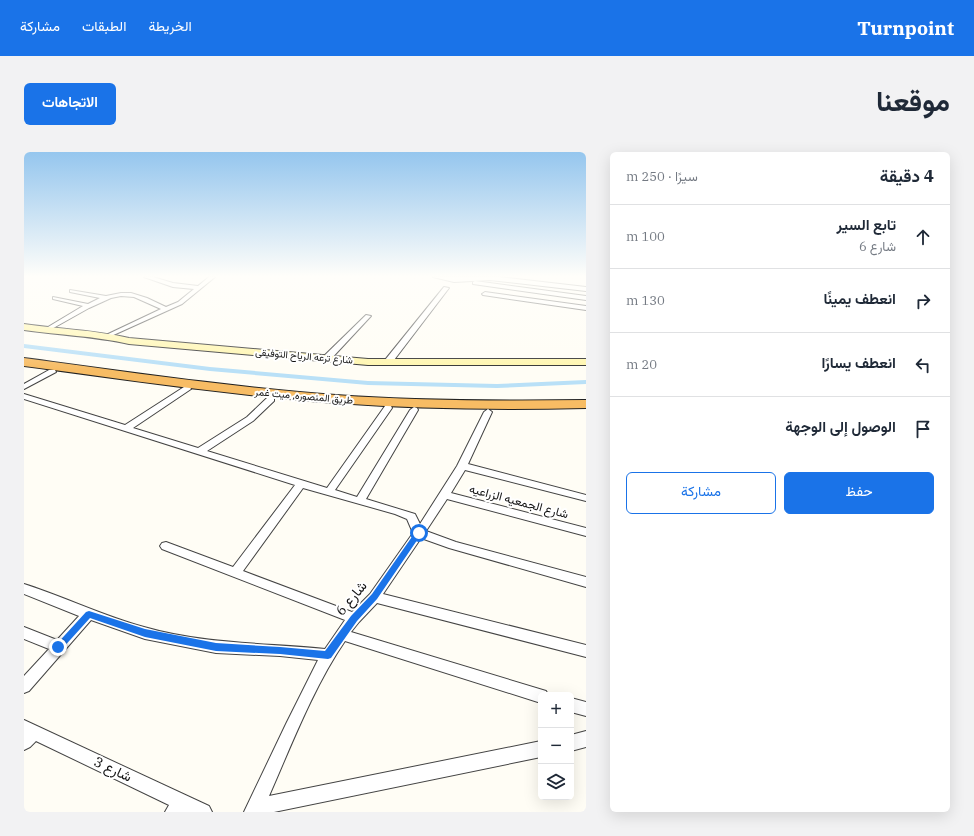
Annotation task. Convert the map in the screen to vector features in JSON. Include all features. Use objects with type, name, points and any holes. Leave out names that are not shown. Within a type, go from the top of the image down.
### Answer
[{"type":"highway","name":"طريق المنصوره, ميت غمر","points":[[24,362],[301,396],[487,409],[586,404]]},
{"type":"highway","name":"طريق المنصوره, ميت غمر","points":[[24,368],[271,399],[414,410],[487,409],[586,411]]},
{"type":"main road","name":"شارع ترعه الرياح التوفيقى","points":[[24,327],[107,336],[129,341],[388,362],[586,362]]},
{"type":"street","points":[[46,330],[87,308]]},
{"type":"street","points":[[107,336],[169,308]]},
{"type":"street","points":[[388,362],[430,308]]},
{"type":"street","points":[[327,358],[368,316]]},
{"type":"street","points":[[24,387],[52,372]]},
{"type":"street","points":[[126,428],[187,389]]},
{"type":"street","points":[[24,396],[301,484],[412,517],[419,533],[453,545],[586,582]]},
{"type":"street","points":[[200,452],[250,419],[271,399]]},
{"type":"street","points":[[329,492],[388,408]]},
{"type":"street","name":"شارع 6","points":[[254,809],[291,729],[328,655],[354,618],[374,596],[445,495],[462,466],[487,409]]},
{"type":"street","points":[[360,501],[414,410]]},
{"type":"street","points":[[462,466],[586,498]]},
{"type":"street","points":[[235,573],[301,484]]},
{"type":"street","name":"شارع الجمعيه الزراعيه","points":[[445,495],[586,532]]},
{"type":"street","points":[[166,546],[354,618]]},
{"type":"street","points":[[24,589],[89,614],[145,633],[216,647],[280,650],[328,655]]},
{"type":"street","points":[[374,596],[586,651]]},
{"type":"street","points":[[24,686],[89,614]]},
{"type":"street","points":[[24,633],[58,647]]},
{"type":"street","points":[[342,636],[538,695]]},
{"type":"street","points":[[574,706],[586,710]]},
{"type":"street","name":"شارع 3","points":[[27,733],[177,807],[203,812]]},
{"type":"street","points":[[574,742],[586,740]]},
{"type":"street","points":[[254,809],[538,750]]},
{"type":"waterway","points":[[24,346],[210,369],[368,383],[497,386],[586,382]]},
{"type":"route","points":[[58,647],[89,614],[145,633],[216,647],[280,650],[328,655],[354,618],[374,596],[419,533]]}]
